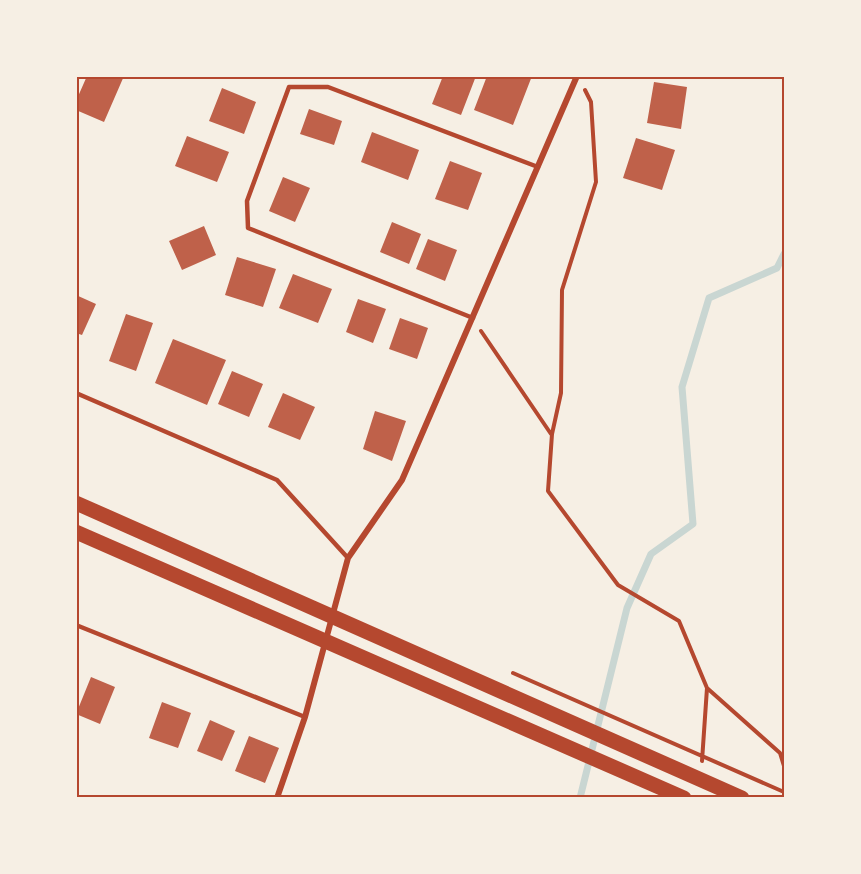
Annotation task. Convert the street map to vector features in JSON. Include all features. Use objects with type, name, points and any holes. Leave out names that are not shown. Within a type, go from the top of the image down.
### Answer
[{"type":"main road","points":[[76,503],[741,798]]},
{"type":"main road","points":[[76,532],[684,798]]},
{"type":"street","points":[[277,798],[305,717],[348,558],[402,480],[577,76]]},
{"type":"lane","points":[[473,318],[248,228],[247,201],[289,87],[328,87],[538,167]]},
{"type":"lane","points":[[76,393],[277,480],[348,558]]},
{"type":"lane","points":[[76,625],[305,717]]},
{"type":"path","points":[[591,102],[596,182],[562,290],[561,393],[552,434],[548,491],[618,585],[679,621],[707,688],[780,753],[784,766]]},
{"type":"path","points":[[473,318],[552,434]]},
{"type":"path","points":[[702,765],[707,688]]},
{"type":"building","points":[[87,76],[124,76],[104,122],[76,110],[76,101]]},
{"type":"building","points":[[443,76],[476,76],[461,115],[432,104]]},
{"type":"building","points":[[487,76],[532,76],[513,125],[474,110]]},
{"type":"building","points":[[654,82],[687,87],[681,129],[647,123]]},
{"type":"building","points":[[222,88],[256,102],[244,134],[209,121]]},
{"type":"building","points":[[309,109],[342,121],[334,145],[300,134]]},
{"type":"building","points":[[372,132],[419,150],[408,180],[361,162]]},
{"type":"building","points":[[187,136],[229,152],[217,182],[175,166]]},
{"type":"building","points":[[636,138],[675,150],[662,190],[623,178]]},
{"type":"building","points":[[450,161],[482,173],[468,210],[435,199]]},
{"type":"building","points":[[283,177],[310,188],[295,222],[269,211]]},
{"type":"building","points":[[392,222],[421,234],[409,264],[380,252]]},
{"type":"building","points":[[204,226],[216,255],[182,270],[169,241]]},
{"type":"building","points":[[428,239],[457,250],[445,281],[416,269]]},
{"type":"building","points":[[237,257],[276,269],[263,307],[225,295]]},
{"type":"building","points":[[293,274],[332,289],[318,323],[279,308]]},
{"type":"building","points":[[76,295],[96,304],[82,335],[76,333]]},
{"type":"building","points":[[358,299],[386,309],[373,343],[346,332]]},
{"type":"building","points":[[126,314],[153,323],[136,371],[109,361]]},
{"type":"building","points":[[400,318],[428,328],[417,359],[389,349]]},
{"type":"building","points":[[173,339],[226,360],[207,405],[155,383]]},
{"type":"building","points":[[232,371],[263,384],[249,417],[218,404]]},
{"type":"building","points":[[283,393],[315,407],[300,440],[268,427]]},
{"type":"building","points":[[375,411],[406,421],[392,461],[363,449]]},
{"type":"building","points":[[91,677],[115,687],[100,724],[76,714]]},
{"type":"building","points":[[162,702],[191,713],[178,748],[149,738]]},
{"type":"building","points":[[210,720],[235,731],[222,761],[197,751]]},
{"type":"building","points":[[249,736],[279,748],[265,783],[235,771]]},
{"type":"waterway","points":[[580,798],[627,608],[651,554],[693,524],[682,387],[709,298],[777,268],[784,254]]}]
